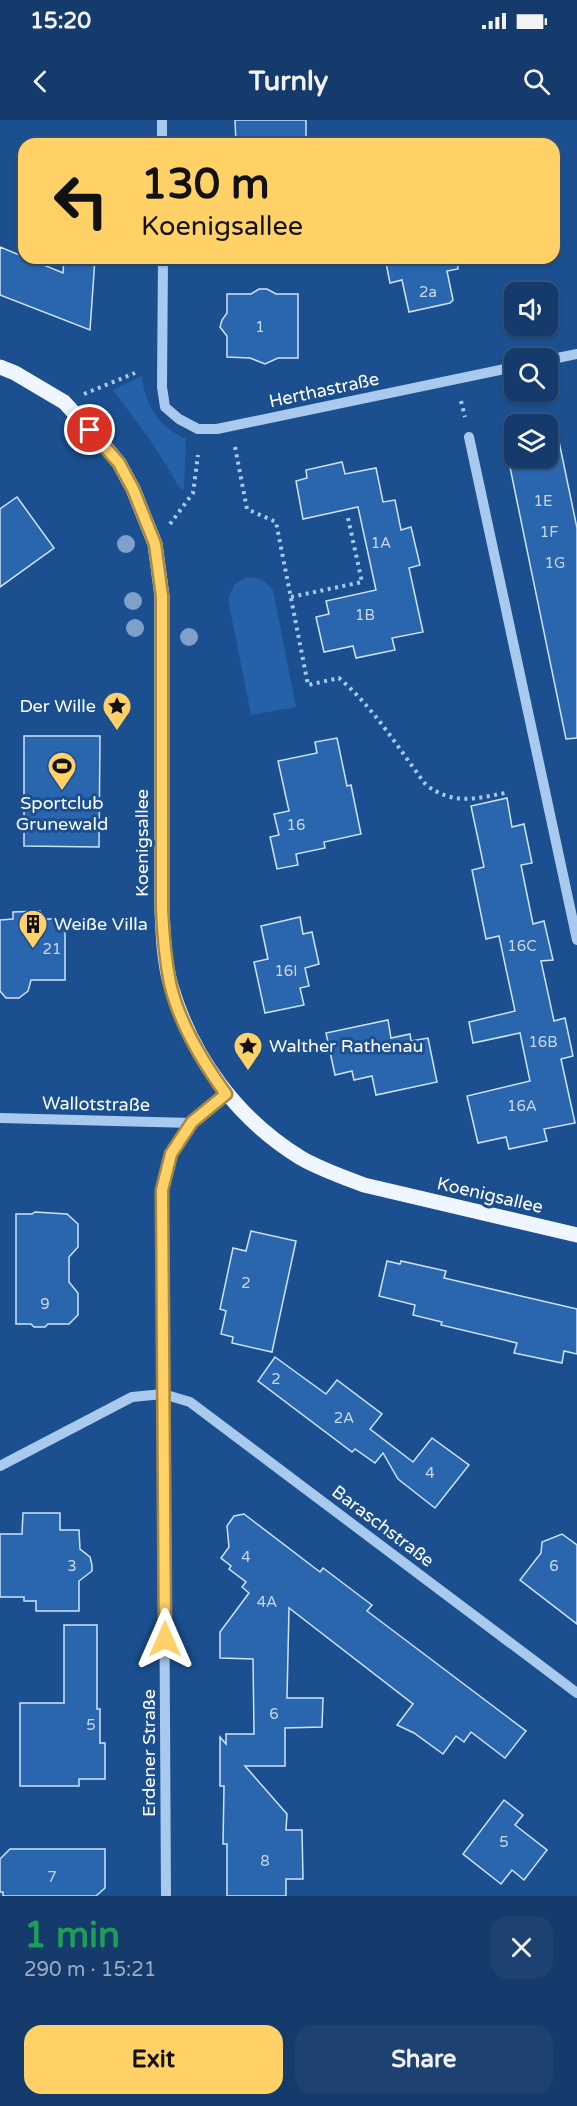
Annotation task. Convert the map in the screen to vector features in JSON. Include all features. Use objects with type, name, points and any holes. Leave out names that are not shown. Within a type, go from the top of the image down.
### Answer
[{"type":"main road","name":"Koenigsallee","points":[[0,367],[15,373],[64,402],[119,463],[133,489],[155,544],[162,596],[164,946],[170,984],[184,1023],[208,1069],[226,1094],[256,1125],[301,1158],[331,1173],[364,1185],[577,1235]]},
{"type":"street","points":[[162,120],[162,138]]},
{"type":"street","name":"Herthastraße","points":[[163,264],[162,387],[165,406],[179,419],[198,429],[217,429],[504,369]]},
{"type":"street","points":[[558,358],[577,354]]},
{"type":"street","points":[[469,437],[577,939]]},
{"type":"street","name":"Erdener Straße","points":[[166,1896],[162,1190],[171,1154],[192,1122],[226,1094]]},
{"type":"street","name":"Wallotstraße","points":[[0,1118],[192,1122]]},
{"type":"street","points":[[0,1466],[132,1397],[163,1394]]},
{"type":"street","name":"Baraschstraße","points":[[163,1394],[190,1402],[218,1422],[577,1693]]},
{"type":"path","points":[[64,402],[135,372]]},
{"type":"path","points":[[235,447],[248,509],[276,522],[308,685],[339,678],[368,708],[426,785],[439,794],[454,799],[469,800],[505,793]]},
{"type":"path","points":[[155,544],[193,493],[198,455]]},
{"type":"path","points":[[291,597],[362,582],[348,518]]},
{"type":"shaded area","points":[[142,376],[146,397],[155,414],[168,428],[186,439],[184,488],[181,490],[153,444],[113,390]]},
{"type":"shaded area","points":[[246,577],[262,579],[273,590],[296,707],[251,715],[228,599],[235,584]]},
{"type":"building","points":[[235,120],[306,120],[306,138],[236,138]]},
{"type":"building","points":[[0,247],[18,254],[18,264],[41,264],[63,273],[64,264],[95,264],[90,330],[0,295]]},
{"type":"building","points":[[386,264],[458,264],[458,269],[447,271],[453,300],[450,303],[409,312],[402,280],[390,283]]},
{"type":"building","points":[[259,289],[267,289],[276,294],[298,294],[298,358],[278,358],[265,364],[250,358],[227,357],[227,336],[220,327],[227,313],[227,294],[251,294]]},
{"type":"building","points":[[558,437],[577,528],[577,738],[566,739],[510,468],[558,468]]},
{"type":"building","points":[[342,462],[345,474],[376,468],[383,502],[395,500],[401,530],[411,527],[420,565],[409,568],[423,632],[392,638],[395,650],[356,658],[353,646],[324,652],[316,617],[329,614],[326,601],[376,590],[358,507],[303,519],[296,481],[307,478],[306,470]]},
{"type":"building","points":[[17,497],[54,548],[0,587],[0,509]]},
{"type":"building","name":"Sportclub Grunewald","points":[[24,736],[100,736],[99,847],[24,846]]},
{"type":"building","points":[[337,738],[347,786],[351,785],[361,834],[324,842],[325,848],[296,854],[298,865],[277,869],[270,837],[279,835],[274,814],[289,811],[278,761],[317,753],[315,742]]},
{"type":"building","points":[[507,798],[512,827],[524,824],[532,863],[521,865],[533,924],[544,921],[553,960],[541,961],[554,1021],[565,1018],[573,1056],[561,1059],[575,1123],[544,1129],[547,1141],[509,1149],[506,1137],[478,1143],[467,1096],[530,1081],[520,1033],[473,1043],[469,1022],[515,1011],[499,936],[486,939],[472,870],[484,867],[471,806]]},
{"type":"building","name":"Weiße Villa","points":[[40,911],[39,919],[65,919],[65,980],[31,980],[28,991],[19,998],[6,998],[0,991],[0,920],[13,919],[13,912]]},
{"type":"building","points":[[300,917],[303,934],[312,932],[319,964],[305,968],[309,986],[300,988],[304,1005],[265,1013],[254,962],[268,959],[261,926]]},
{"type":"building","points":[[388,1020],[391,1038],[410,1034],[411,1041],[428,1038],[437,1082],[376,1095],[372,1076],[354,1080],[352,1071],[335,1075],[326,1033]]},
{"type":"building","points":[[35,1212],[67,1214],[78,1224],[78,1247],[69,1257],[69,1282],[78,1293],[78,1315],[69,1324],[34,1327],[31,1324],[16,1324],[16,1214]]},
{"type":"building","points":[[251,1231],[296,1241],[272,1352],[232,1343],[233,1337],[221,1334],[226,1311],[220,1309],[233,1248],[246,1251]]},
{"type":"building","points":[[387,1261],[400,1264],[401,1261],[446,1271],[444,1278],[577,1309],[577,1354],[564,1351],[562,1363],[514,1353],[517,1343],[441,1325],[442,1322],[413,1315],[415,1305],[379,1296]]},
{"type":"building","points":[[275,1357],[326,1394],[337,1380],[382,1414],[370,1429],[413,1462],[432,1438],[469,1465],[435,1508],[398,1479],[383,1453],[375,1463],[355,1449],[352,1452],[258,1381]]},
{"type":"building","points":[[23,1513],[60,1513],[60,1530],[79,1530],[80,1549],[90,1557],[92,1571],[79,1581],[79,1611],[36,1611],[36,1601],[24,1601],[24,1597],[0,1597],[0,1534],[22,1534]]},
{"type":"building","points":[[244,1514],[320,1572],[323,1568],[372,1605],[367,1611],[526,1731],[505,1758],[471,1732],[464,1742],[456,1736],[443,1754],[414,1733],[397,1725],[413,1704],[289,1608],[287,1698],[323,1698],[322,1727],[285,1728],[285,1766],[245,1766],[287,1814],[286,1830],[302,1830],[303,1879],[286,1879],[286,1896],[227,1896],[227,1844],[223,1844],[224,1786],[220,1786],[220,1737],[226,1744],[226,1734],[254,1734],[253,1659],[220,1658],[220,1632],[249,1593],[242,1587],[246,1582],[229,1569],[231,1566],[221,1558],[229,1547],[227,1526],[234,1516]]},
{"type":"building","points":[[562,1534],[577,1545],[577,1624],[520,1580],[541,1553],[542,1542]]},
{"type":"building","points":[[64,1625],[97,1625],[97,1709],[100,1709],[100,1743],[105,1743],[105,1779],[79,1779],[79,1786],[20,1786],[20,1703],[64,1703]]},
{"type":"building","points":[[504,1800],[523,1815],[515,1825],[547,1850],[524,1880],[512,1870],[501,1884],[463,1854]]},
{"type":"building","points":[[10,1849],[105,1849],[105,1888],[96,1896],[3,1896],[3,1892],[0,1892],[0,1859]]},
{"type":"place","name":"Der Wille","points":[[117,732]]},
{"type":"place","name":"Sportclub Grunewald","points":[[62,792]]},
{"type":"place","name":"Weiße Villa","points":[[33,950]]},
{"type":"place","name":"Walther Rathenau","points":[[248,1072]]},
{"type":"route","points":[[90,430],[119,463],[133,489],[155,544],[162,596],[164,946],[170,984],[180,1013],[192,1041],[226,1094],[192,1122],[171,1154],[162,1190],[165,1639]]}]
